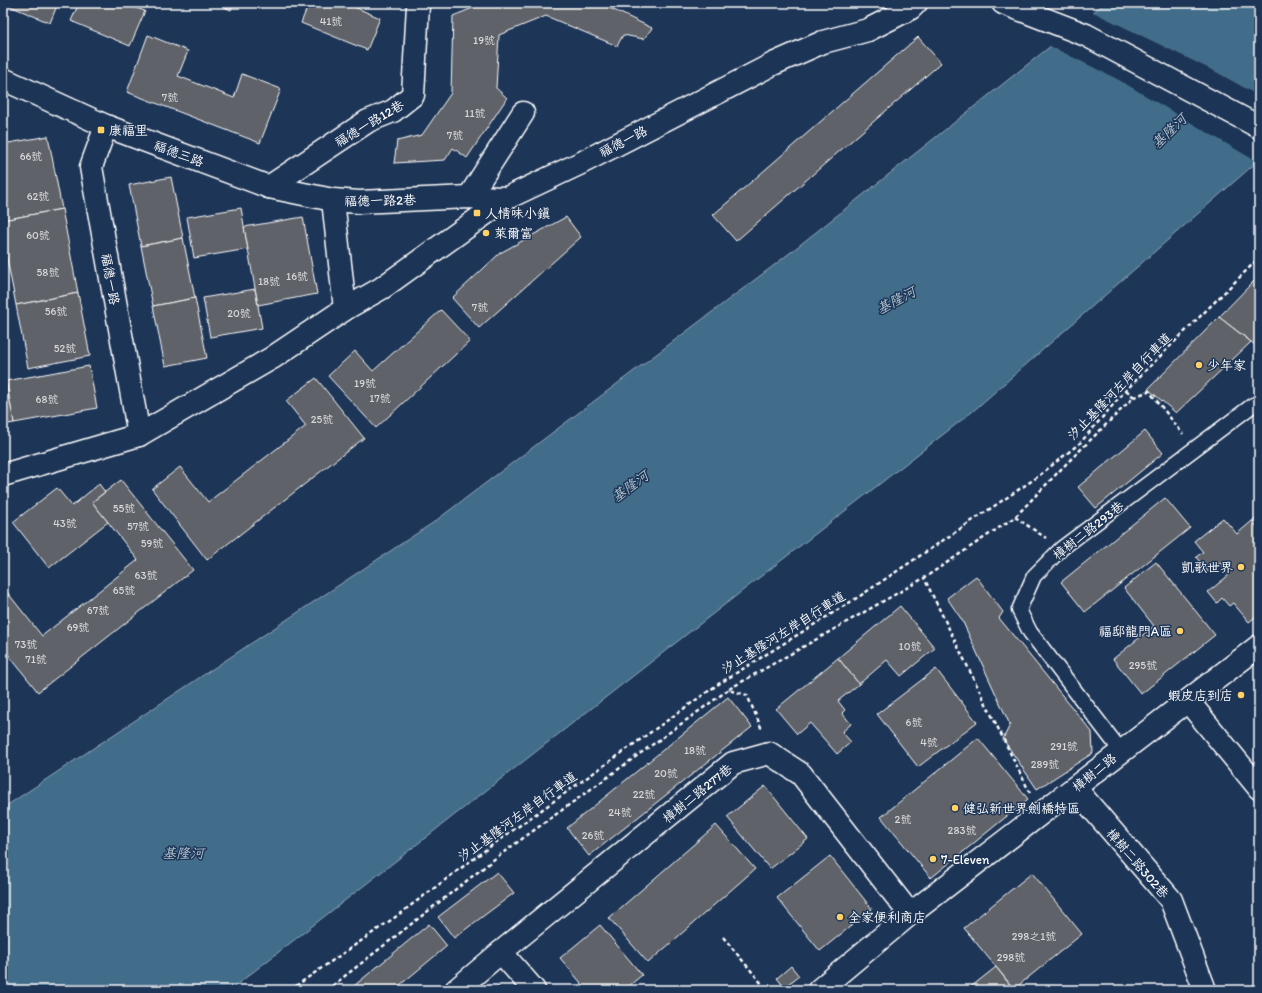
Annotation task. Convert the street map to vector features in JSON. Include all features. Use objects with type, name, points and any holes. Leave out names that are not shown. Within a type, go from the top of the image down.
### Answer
[{"type":"main road","name":"福德一路","points":[[3,475],[139,435],[272,358],[345,310],[382,288],[507,198],[581,163],[773,64],[823,42],[868,30],[911,8],[916,3]]},
{"type":"main road","points":[[1003,3],[1086,35],[1259,127]]},
{"type":"main road","name":"福德一路12巷","points":[[269,187],[368,121],[393,111],[413,95],[418,5]]},
{"type":"main road","name":"福德三路","points":[[3,79],[106,126],[269,187]]},
{"type":"main road","points":[[469,197],[523,113]]},
{"type":"main road","name":"福德一路","points":[[106,126],[91,167],[139,435]]},
{"type":"main road","name":"福德一路2巷","points":[[269,187],[333,200],[359,202],[469,197],[507,198]]},
{"type":"main road","points":[[333,200],[345,310]]},
{"type":"main road","name":"樟樹二路","points":[[818,990],[910,914],[1259,646]]},
{"type":"main road","points":[[1188,701],[1259,788]]},
{"type":"main road","name":"樟樹二路277巷","points":[[456,990],[733,763],[769,753],[801,774],[910,914]]},
{"type":"main road","name":"樟樹二路302巷","points":[[1074,788],[1171,900],[1205,990]]},
{"type":"main road","points":[[501,952],[534,990]]},
{"type":"lane","name":"樟樹二路293巷","points":[[1121,751],[1030,632],[1019,610],[1034,576],[1062,548],[1253,405],[1259,403]]},
{"type":"path","name":"汐止基隆河左岸自行車道","points":[[290,990],[394,918],[488,848],[717,685],[860,596],[1036,478],[1080,443],[1126,390],[1259,258]]},
{"type":"path","points":[[1126,390],[1134,397]]},
{"type":"path","points":[[1015,518],[1062,548]]},
{"type":"path","points":[[327,990],[497,857],[728,690],[924,578]]},
{"type":"path","points":[[728,690],[747,695],[761,727],[760,734]]},
{"type":"path","points":[[723,937],[767,990]]},
{"type":"water","name":"基隆河","points":[[1105,3],[1259,3],[1259,160],[972,412],[230,990],[3,990],[3,808],[434,522],[777,263]]},
{"type":"pier","points":[[1091,11],[1218,73],[1259,96],[1259,163],[1119,80],[1048,45]]},
{"type":"building","points":[[3,3],[58,3],[50,23]]},
{"type":"building","points":[[79,3],[121,3],[145,11],[130,46],[71,21]]},
{"type":"building","points":[[215,3],[234,3],[231,10]]},
{"type":"building","points":[[309,3],[345,3],[380,18],[367,50],[301,23]]},
{"type":"building","points":[[485,3],[599,3],[652,28],[644,39],[623,35],[617,46],[546,16],[499,35],[496,88],[507,98],[467,158],[453,148],[445,160],[394,163],[397,141],[422,135],[451,93],[453,16]]},
{"type":"building","points":[[148,35],[188,51],[178,76],[234,98],[242,74],[281,89],[260,143],[127,92]]},
{"type":"building","points":[[918,37],[941,63],[736,241],[713,215]]},
{"type":"building","points":[[48,136],[62,209],[3,220],[3,144]]},
{"type":"building","points":[[171,177],[183,238],[141,246],[129,185]]},
{"type":"building","points":[[241,208],[248,249],[194,258],[187,217]]},
{"type":"building","points":[[62,209],[78,293],[16,305],[3,238],[3,220]]},
{"type":"building","points":[[303,217],[317,294],[258,305],[244,227]]},
{"type":"building","points":[[566,217],[581,237],[479,328],[452,298],[500,253]]},
{"type":"building","points":[[183,238],[195,298],[153,306],[141,246]]},
{"type":"building","name":"少年家","points":[[1254,281],[1259,284],[1259,348],[1219,317]]},
{"type":"building","points":[[255,289],[262,328],[210,337],[203,298]]},
{"type":"building","points":[[78,293],[90,356],[28,368],[16,305]]},
{"type":"building","points":[[195,298],[207,358],[165,366],[153,306]]},
{"type":"building","points":[[441,310],[470,341],[376,428],[328,376],[355,351],[373,371]]},
{"type":"building","name":"少年家","points":[[1219,317],[1251,342],[1176,413],[1148,389]]},
{"type":"building","points":[[89,366],[97,408],[14,423],[6,381]]},
{"type":"building","points":[[316,378],[364,438],[207,560],[152,489],[180,467],[208,502],[306,426],[286,401]]},
{"type":"building","points":[[6,381],[14,423],[3,425],[3,382]]},
{"type":"building","points":[[1145,431],[1163,453],[1096,508],[1078,487]]},
{"type":"building","points":[[121,480],[193,570],[38,692],[3,648],[3,587],[42,636],[138,560],[92,502]]},
{"type":"building","points":[[99,484],[105,492],[92,502],[108,522],[49,568],[13,522],[57,488],[72,506]]},
{"type":"building","points":[[1165,498],[1190,528],[1085,612],[1061,582]]},
{"type":"building","points":[[1259,515],[1259,529],[1252,521]]},
{"type":"building","name":"凱歌世界","points":[[1223,518],[1237,534],[1252,521],[1259,529],[1259,614],[1249,622],[1233,603],[1229,606],[1222,598],[1217,603],[1208,592],[1229,575],[1220,563],[1208,572],[1196,557],[1203,552],[1194,541]]},
{"type":"building","name":"福邸龍門A區","points":[[1156,562],[1215,635],[1141,694],[1113,659],[1154,626],[1124,588]]},
{"type":"building","points":[[976,576],[1003,612],[999,618],[1092,732],[1093,753],[1037,789],[1003,739],[1010,725],[962,620],[947,598]]},
{"type":"building","points":[[900,606],[935,648],[901,676],[887,660],[859,684],[838,658]]},
{"type":"building","points":[[838,658],[859,684],[838,701],[845,710],[842,713],[851,724],[842,732],[851,742],[837,754],[810,723],[797,734],[776,709]]},
{"type":"building","points":[[936,669],[977,722],[918,767],[877,714]]},
{"type":"building","points":[[728,697],[752,727],[589,856],[567,828]]},
{"type":"building","name":"健弘新世界劍橋特區","points":[[978,738],[1028,799],[931,878],[881,817]]},
{"type":"building","points":[[765,786],[808,839],[770,869],[727,817]]},
{"type":"building","points":[[716,825],[755,869],[648,963],[609,918]]},
{"type":"building","points":[[830,856],[872,909],[820,951],[777,898]]},
{"type":"building","points":[[497,872],[514,893],[454,938],[438,917]]},
{"type":"building","points":[[1032,873],[1082,934],[1014,989],[964,928]]},
{"type":"building","points":[[429,924],[447,946],[394,990],[349,990]]},
{"type":"building","points":[[600,925],[642,975],[624,990],[587,990],[560,958]]},
{"type":"building","points":[[791,966],[799,976],[784,987],[777,978]]},
{"type":"building","points":[[996,967],[1014,990],[967,990]]},
{"type":"building","points":[[668,985],[673,990],[662,990]]},
{"type":"building","points":[[498,986],[502,990],[494,990]]},
{"type":"building","points":[[1259,986],[1259,990],[1249,990]]},
{"type":"place","name":"康福里","points":[[101,130]]},
{"type":"place","name":"人情味小鎮","points":[[477,213]]},
{"type":"place","name":"萊爾富","points":[[486,233]]},
{"type":"place","name":"少年家","points":[[1199,365]]},
{"type":"place","name":"凱歌世界","points":[[1241,567]]},
{"type":"place","name":"福邸龍門A區","points":[[1180,631]]},
{"type":"place","name":"蝦皮店到店","points":[[1241,695]]},
{"type":"place","name":"健弘新世界劍橋特區","points":[[955,808]]},
{"type":"place","name":"7-Eleven","points":[[933,859]]},
{"type":"place","name":"全家便利商店","points":[[840,917]]}]
